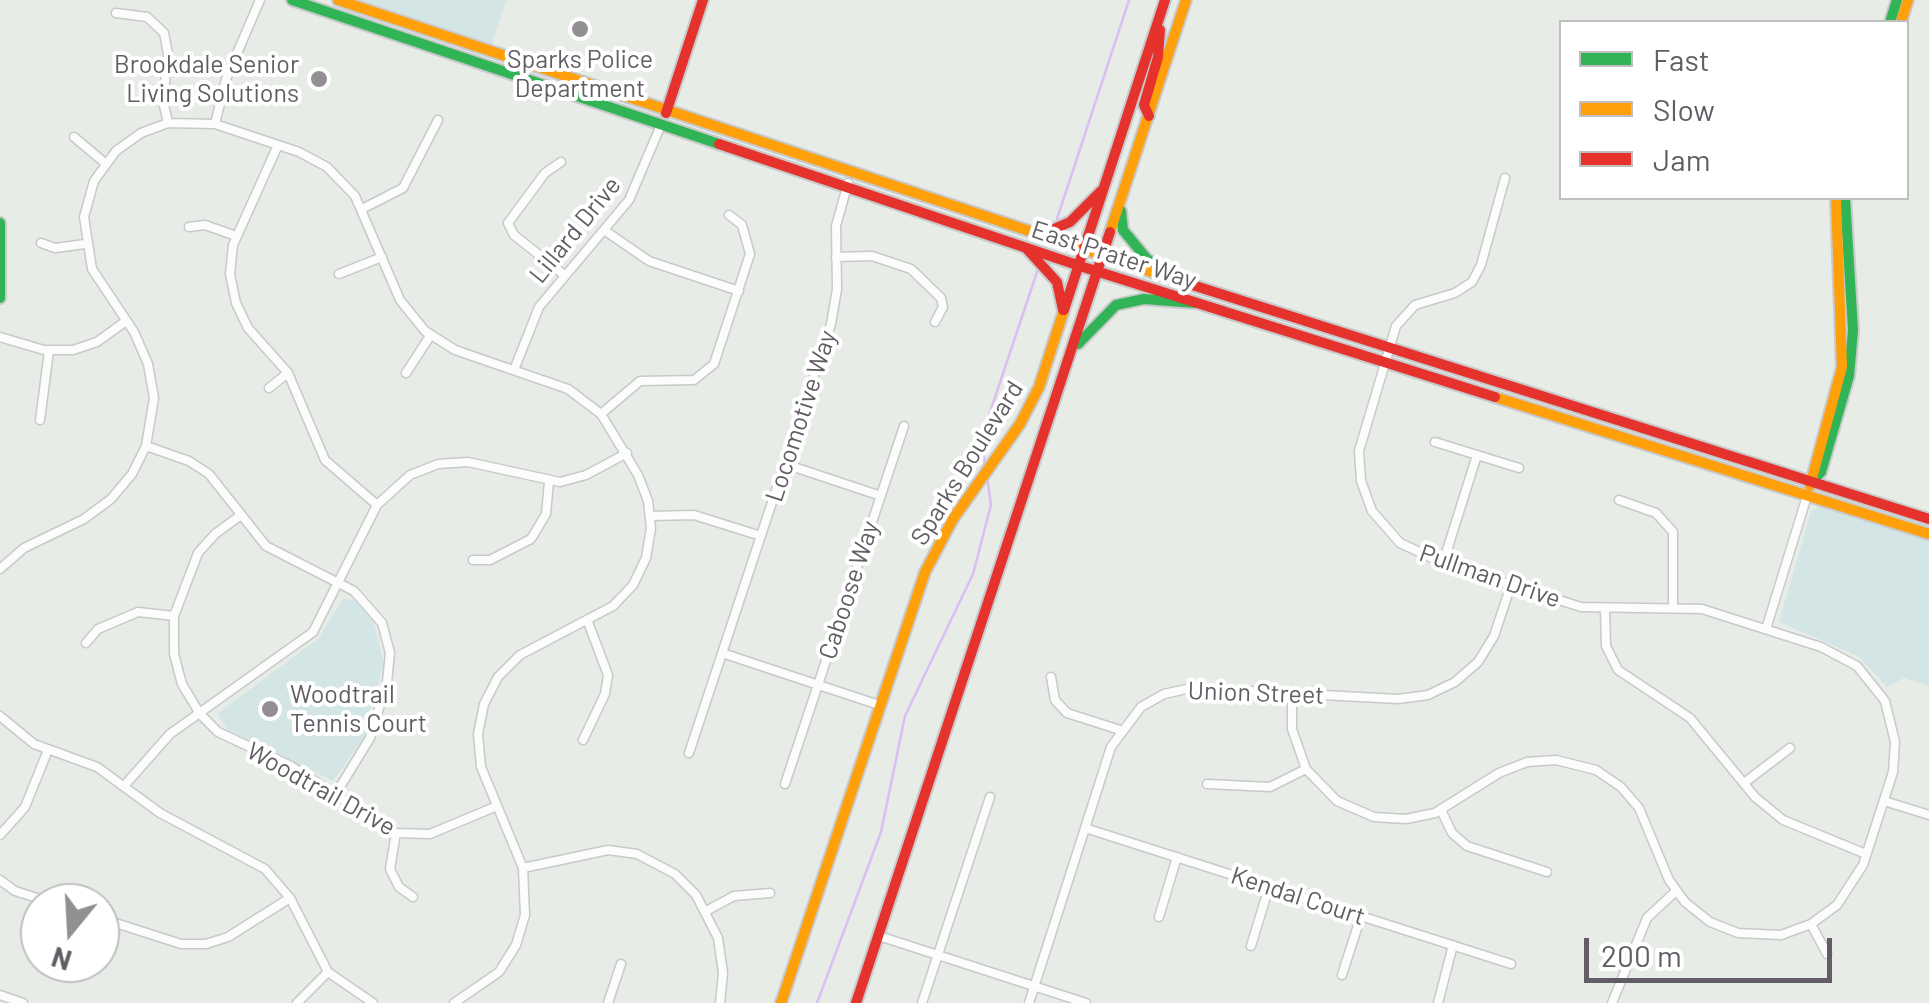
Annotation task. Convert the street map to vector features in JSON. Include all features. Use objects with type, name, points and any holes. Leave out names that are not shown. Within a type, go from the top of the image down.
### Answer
[{"type":"main road","name":"East Prater Way","points":[[292,0],[1097,272],[1929,534]]},
{"type":"main road","name":"East Prater Way","points":[[338,0],[1388,349],[1929,519]]},
{"type":"main road","name":"Lillard Drive","points":[[661,125],[702,0]]},
{"type":"main road","name":"Sparks Boulevard","points":[[782,1003],[925,572],[1039,386],[1165,0]]},
{"type":"main road","name":"Sparks Boulevard","points":[[856,1003],[1186,0]]},
{"type":"main road","points":[[1149,116],[1144,105],[1160,45],[1160,16]]},
{"type":"main road","points":[[1040,234],[1085,212],[1110,174]]},
{"type":"main road","points":[[1122,196],[1123,230],[1147,259],[1175,278]]},
{"type":"main road","points":[[1807,496],[1843,355],[1836,200]]},
{"type":"main road","points":[[1812,482],[1821,472],[1849,376],[1853,330],[1845,200]]},
{"type":"main road","points":[[0,223],[0,298]]},
{"type":"main road","points":[[1026,248],[1057,282],[1063,318]]},
{"type":"main road","points":[[1070,356],[1092,325],[1116,305],[1144,299],[1195,302]]},
{"type":"street","points":[[214,124],[226,79],[260,0]]},
{"type":"street","points":[[116,13],[147,17],[164,33],[168,54],[162,101],[168,123]]},
{"type":"street","points":[[362,209],[404,188],[438,120]]},
{"type":"street","points":[[0,569],[24,548],[84,519],[111,500],[132,474],[146,446],[153,415],[152,381],[142,348],[95,274],[85,244],[86,202],[104,163],[134,136],[168,123],[214,124],[310,157],[336,173],[362,209],[408,312],[430,336],[455,350],[568,390],[602,414],[644,486],[651,516],[646,558],[633,585],[614,606],[520,655],[490,690],[480,718],[478,750],[523,868],[526,915],[516,945],[498,972],[465,1001],[454,1003]]},
{"type":"street","name":"Lillard Drive","points":[[514,370],[530,324],[562,274],[604,230],[639,184],[661,125]]},
{"type":"street","points":[[74,137],[104,163]]},
{"type":"street","points":[[278,145],[265,182],[236,236],[230,274],[236,303],[248,328],[288,374],[326,460],[377,505]]},
{"type":"street","points":[[561,162],[545,173],[508,223],[514,235],[562,274]]},
{"type":"street","name":"Locomotive Way","points":[[689,753],[832,324],[838,213],[852,174]]},
{"type":"street","name":"Pullman Drive","points":[[1506,178],[1477,274],[1456,294],[1423,300],[1406,311],[1388,349],[1359,451],[1366,496],[1380,524],[1400,543],[1443,563],[1606,610],[1702,610],[1844,657],[1878,688],[1890,714],[1896,742],[1884,801],[1848,893],[1812,924]]},
{"type":"street","points":[[602,414],[640,381],[685,382],[708,371],[739,291],[750,245],[742,226],[729,214]]},
{"type":"street","points":[[189,227],[205,225],[236,236]]},
{"type":"street","points":[[604,230],[649,262],[739,291]]},
{"type":"street","points":[[40,243],[54,248],[85,244]]},
{"type":"street","points":[[339,274],[382,257]]},
{"type":"street","points":[[836,257],[886,259],[922,276],[936,291],[943,307],[935,322]]},
{"type":"street","points":[[0,337],[49,351],[86,346],[126,321]]},
{"type":"street","points":[[406,373],[430,336]]},
{"type":"street","points":[[40,420],[49,351]]},
{"type":"street","points":[[269,388],[288,374]]},
{"type":"street","name":"Caboose Way","points":[[785,784],[904,426]]},
{"type":"street","points":[[1435,442],[1520,468]]},
{"type":"street","points":[[146,446],[189,461],[210,474],[266,546],[364,598],[380,618],[390,660],[370,738],[335,795]]},
{"type":"street","points":[[124,786],[170,734],[313,632],[377,505],[410,476],[453,462],[482,463],[549,482],[586,475],[626,453]]},
{"type":"street","points":[[1443,563],[1477,455]]},
{"type":"street","points":[[785,464],[880,496]]},
{"type":"street","points":[[472,560],[490,560],[531,539],[546,514],[549,482]]},
{"type":"street","points":[[1766,629],[1807,496]]},
{"type":"street","points":[[1620,500],[1656,512],[1669,524],[1675,541],[1673,607]]},
{"type":"street","name":"Woodtrail Drive","points":[[241,515],[198,553],[174,616],[174,654],[182,684],[200,714],[224,736],[291,766],[396,832],[430,834],[497,806]]},
{"type":"street","points":[[651,516],[694,515],[761,536]]},
{"type":"street","name":"Union Street","points":[[1120,730],[1141,707],[1178,690],[1398,700],[1441,690],[1467,672],[1486,650],[1510,584]]},
{"type":"street","points":[[1606,610],[1606,646],[1612,663],[1690,718],[1744,784],[1784,820],[1866,854]]},
{"type":"street","points":[[86,643],[98,630],[138,612],[174,616]]},
{"type":"street","points":[[584,740],[606,694],[608,675],[588,622]]},
{"type":"street","points":[[722,653],[879,705]]},
{"type":"street","points":[[1029,1003],[1120,730],[1067,714],[1056,700],[1051,676]]},
{"type":"street","points":[[1292,693],[1292,729],[1306,769],[1325,792],[1361,814],[1406,819],[1441,810],[1513,766],[1543,760],[1583,765],[1621,787],[1639,808],[1676,891],[1697,914],[1738,933],[1781,934],[1812,924],[1827,954]]},
{"type":"street","points":[[0,716],[22,736],[48,750],[98,767],[180,825],[252,858],[290,898],[328,972],[350,992],[373,1003]]},
{"type":"street","points":[[1744,784],[1790,748]]},
{"type":"street","points":[[0,836],[25,807],[48,750]]},
{"type":"street","points":[[1207,784],[1270,786],[1306,769]]},
{"type":"street","points":[[922,1003],[990,797]]},
{"type":"street","points":[[1884,801],[1929,815]]},
{"type":"street","points":[[1441,810],[1452,832],[1468,846],[1547,872]]},
{"type":"street","name":"Kendal Court","points":[[1085,828],[1511,964]]},
{"type":"street","points":[[396,832],[390,869],[399,887],[413,897]]},
{"type":"street","points":[[523,868],[592,851],[637,854],[675,874],[706,911],[722,955],[720,1003]]},
{"type":"street","points":[[1158,917],[1178,858]]},
{"type":"street","points":[[1250,946],[1270,887]]},
{"type":"street","points":[[1612,1003],[1647,918],[1676,891]]},
{"type":"street","points":[[706,911],[734,896],[770,893]]},
{"type":"street","points":[[120,924],[181,944],[206,944],[228,936],[290,898]]},
{"type":"street","points":[[1342,976],[1361,916]]},
{"type":"street","points":[[879,936],[1086,1003]]},
{"type":"street","points":[[1438,1003],[1453,945]]},
{"type":"street","points":[[608,1003],[621,964]]},
{"type":"street","points":[[297,1003],[328,972]]},
{"type":"street","points":[[0,996],[23,1003]]},
{"type":"shaded area","points":[[360,0],[506,0],[492,44]]},
{"type":"shaded area","points":[[1824,505],[1929,539],[1929,686],[1904,678],[1887,687],[1858,656],[1779,622],[1811,511]]},
{"type":"shaded area","points":[[343,599],[354,600],[373,620],[384,663],[363,739],[333,781],[228,730],[217,714],[318,639]]},
{"type":"waterway","points":[[1057,219],[1129,0]]},
{"type":"waterway","points":[[985,464],[981,439],[1038,269]]},
{"type":"waterway","points":[[817,1003],[881,832],[905,716],[973,574],[991,505],[987,477]]},
{"type":"traffic: fast","points":[[292,0],[719,144]]},
{"type":"traffic: fast","points":[[1891,20],[1897,0]]},
{"type":"traffic: fast","points":[[1812,481],[1821,472],[1849,376],[1853,330],[1845,200]]},
{"type":"traffic: fast","points":[[1121,211],[1123,230],[1147,259],[1175,278]]},
{"type":"traffic: fast","points":[[0,223],[0,298]]},
{"type":"traffic: fast","points":[[1078,344],[1116,305],[1144,299],[1195,303]]},
{"type":"traffic: slow","points":[[338,0],[1164,276]]},
{"type":"traffic: slow","points":[[1110,232],[1186,0]]},
{"type":"traffic: slow","points":[[1902,20],[1908,0]]},
{"type":"traffic: slow","points":[[1810,486],[1842,367],[1836,200]]},
{"type":"traffic: slow","points":[[781,1003],[925,572],[953,519],[1020,424],[1039,387],[1064,310]]},
{"type":"traffic: slow","points":[[1495,397],[1929,534]]},
{"type":"traffic: jam","points":[[666,113],[703,0]]},
{"type":"traffic: jam","points":[[1064,310],[1165,0]]},
{"type":"traffic: jam","points":[[1149,116],[1144,105],[1158,57],[1160,30]]},
{"type":"traffic: jam","points":[[719,144],[1080,266],[1495,397]]},
{"type":"traffic: jam","points":[[1040,235],[1070,222],[1101,191]]},
{"type":"traffic: jam","points":[[856,1003],[1110,232]]},
{"type":"traffic: jam","points":[[1026,248],[1057,282],[1063,310]]},
{"type":"traffic: jam","points":[[1164,276],[1929,519]]},
{"type":"place","name":"Sparks Police Department","points":[[580,29]]},
{"type":"place","name":"Brookdale Senior Living Solutions","points":[[319,79]]},
{"type":"place","name":"Woodtrail Tennis Court","points":[[270,709]]}]
